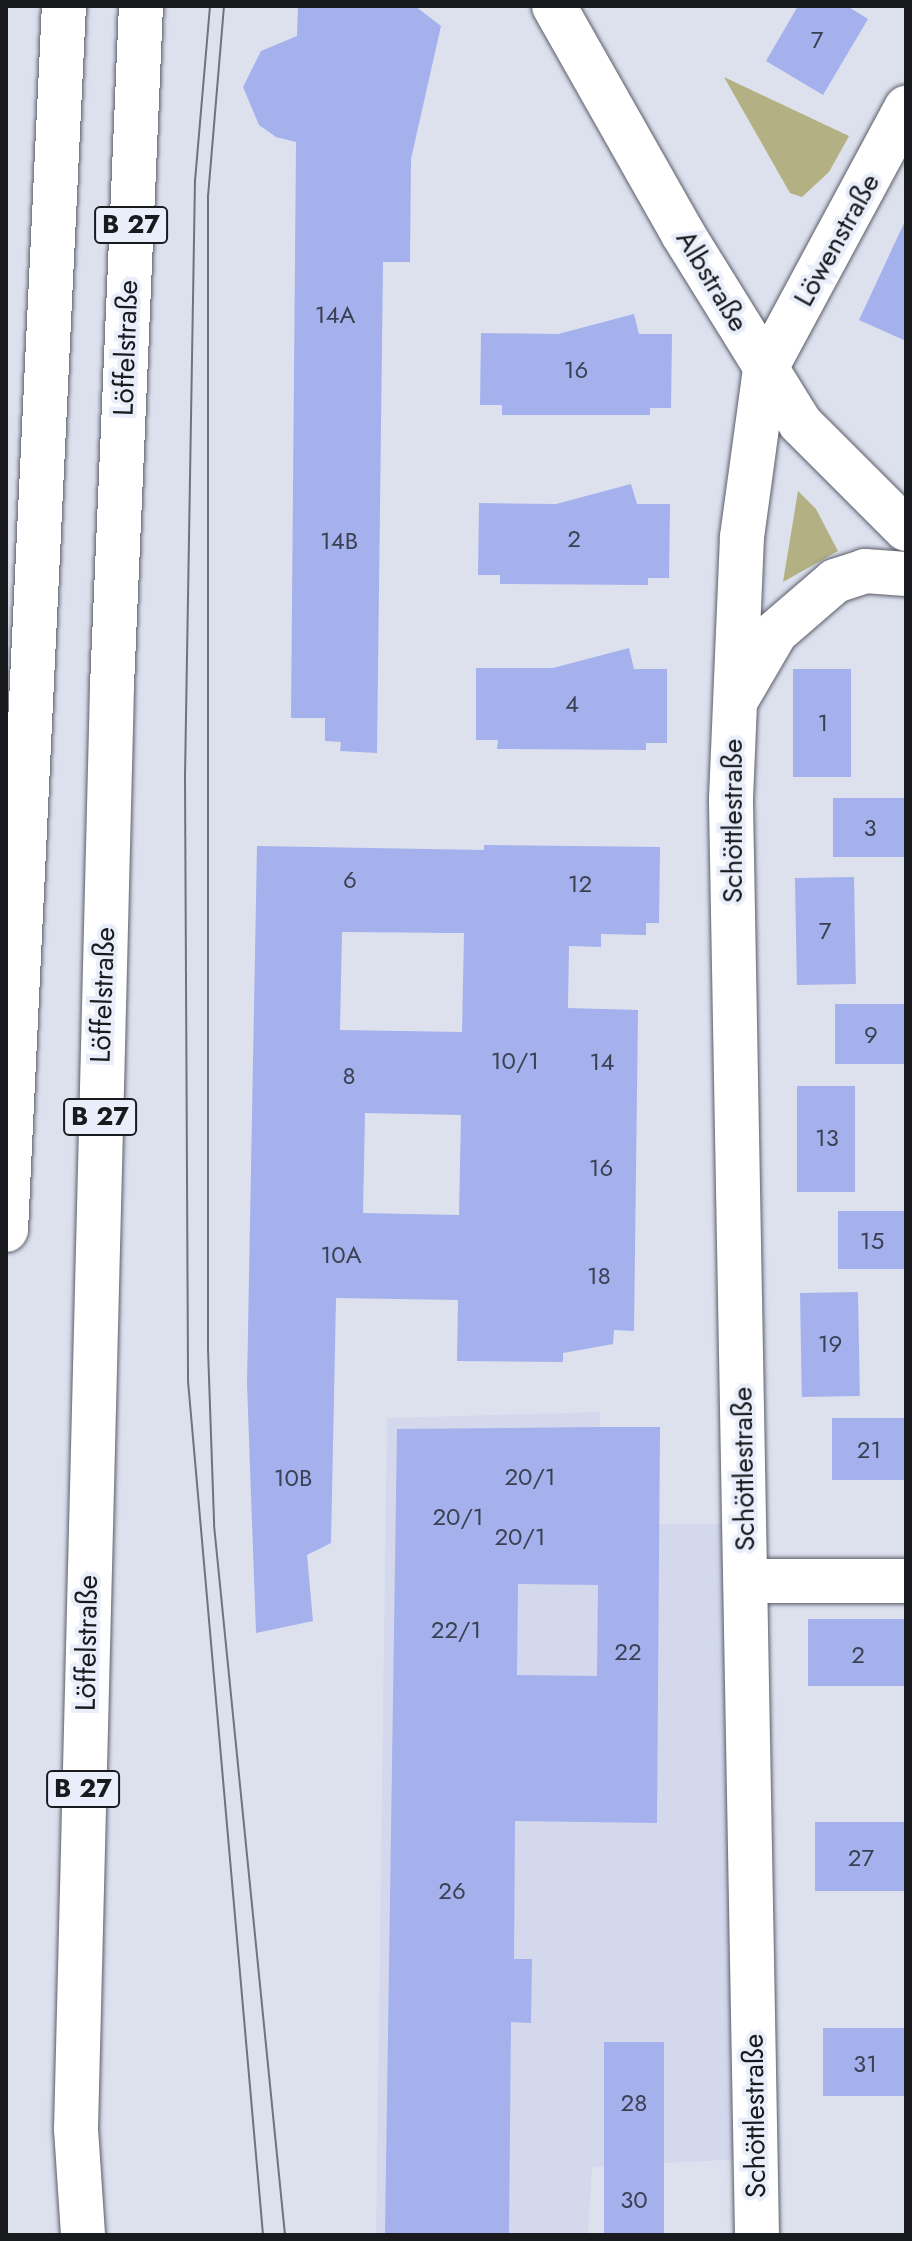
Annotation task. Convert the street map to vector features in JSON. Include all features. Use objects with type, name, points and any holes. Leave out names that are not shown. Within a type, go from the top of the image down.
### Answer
[{"type":"main road","name":"B 27","points":[[6,1230],[64,6]]},
{"type":"main road","name":"Löffelstraße","points":[[83,2235],[76,2129],[111,702],[141,6]]},
{"type":"main road","name":"Albstraße","points":[[554,6],[765,370],[800,423],[906,529]]},
{"type":"main road","name":"Löwenstraße","points":[[765,370],[904,117]]},
{"type":"main road","name":"Schöttlestraße","points":[[757,2235],[731,799],[742,537],[765,370]]},
{"type":"main road","name":"Schöttlestraße","points":[[735,702],[776,632],[835,581],[865,571],[906,574]]},
{"type":"main road","points":[[747,1581],[906,1581]]},
{"type":"shaded area","points":[[724,77],[849,136],[829,172],[802,197],[790,193]]},
{"type":"shaded area","points":[[798,491],[816,509],[838,551],[783,582]]},
{"type":"shaded area","points":[[600,1412],[599,1525],[753,1523],[762,2158],[592,2167],[588,2235],[376,2235],[387,1418]]},
{"type":"building","points":[[298,6],[415,6],[441,26],[411,159],[410,262],[383,262],[377,753],[340,751],[341,742],[325,741],[325,718],[291,718],[296,142],[276,137],[259,125],[243,87],[261,51],[297,36]]},
{"type":"building","points":[[798,6],[847,6],[868,19],[823,95],[766,61]]},
{"type":"building","points":[[906,219],[906,341],[859,320]]},
{"type":"building","points":[[634,314],[639,334],[672,334],[671,408],[650,408],[650,415],[502,415],[502,405],[480,405],[481,333],[558,334]]},
{"type":"building","points":[[631,484],[637,504],[670,504],[669,578],[648,578],[648,585],[500,584],[500,575],[478,575],[479,503],[556,504]]},
{"type":"building","points":[[629,648],[634,669],[667,669],[667,743],[646,743],[646,750],[497,749],[498,740],[476,740],[476,668],[553,668]]},
{"type":"building","points":[[793,669],[851,669],[851,777],[793,777]]},
{"type":"building","points":[[833,798],[906,798],[906,857],[833,857]]},
{"type":"building","points":[[484,845],[660,847],[659,923],[646,923],[646,935],[601,934],[601,947],[569,946],[568,1008],[638,1010],[634,1331],[614,1330],[613,1344],[563,1353],[563,1362],[457,1361],[458,1300],[336,1298],[331,1543],[307,1555],[313,1621],[256,1633],[247,1384],[257,846],[484,850]],"holes":[[[342,932],[464,933],[462,1032],[340,1030]],[[365,1113],[461,1115],[459,1215],[363,1213]]]},
{"type":"building","points":[[854,877],[856,984],[797,985],[795,878]]},
{"type":"building","points":[[835,1004],[906,1004],[906,1064],[835,1064]]},
{"type":"building","points":[[797,1086],[855,1086],[855,1192],[797,1192]]},
{"type":"building","points":[[838,1211],[906,1211],[906,1269],[838,1269]]},
{"type":"building","points":[[858,1292],[860,1396],[802,1397],[800,1293]]},
{"type":"building","points":[[832,1418],[906,1418],[906,1480],[832,1480]]},
{"type":"building","points":[[660,1427],[657,1823],[515,1821],[514,1959],[532,1959],[531,2023],[511,2022],[509,2235],[385,2235],[397,1429]],"holes":[[[518,1584],[598,1585],[597,1676],[517,1675]]]},
{"type":"building","points":[[808,1619],[906,1619],[906,1686],[808,1686]]},
{"type":"building","points":[[815,1822],[906,1822],[906,1891],[815,1891]]},
{"type":"building","points":[[823,2028],[906,2028],[906,2096],[823,2096]]},
{"type":"building","points":[[604,2042],[664,2042],[664,2235],[604,2235]]},
{"type":"tram line","points":[[210,6],[195,180],[185,779],[188,1381],[263,2235]]},
{"type":"tram line","points":[[224,6],[208,195],[208,1349],[214,1525],[285,2235]]}]
